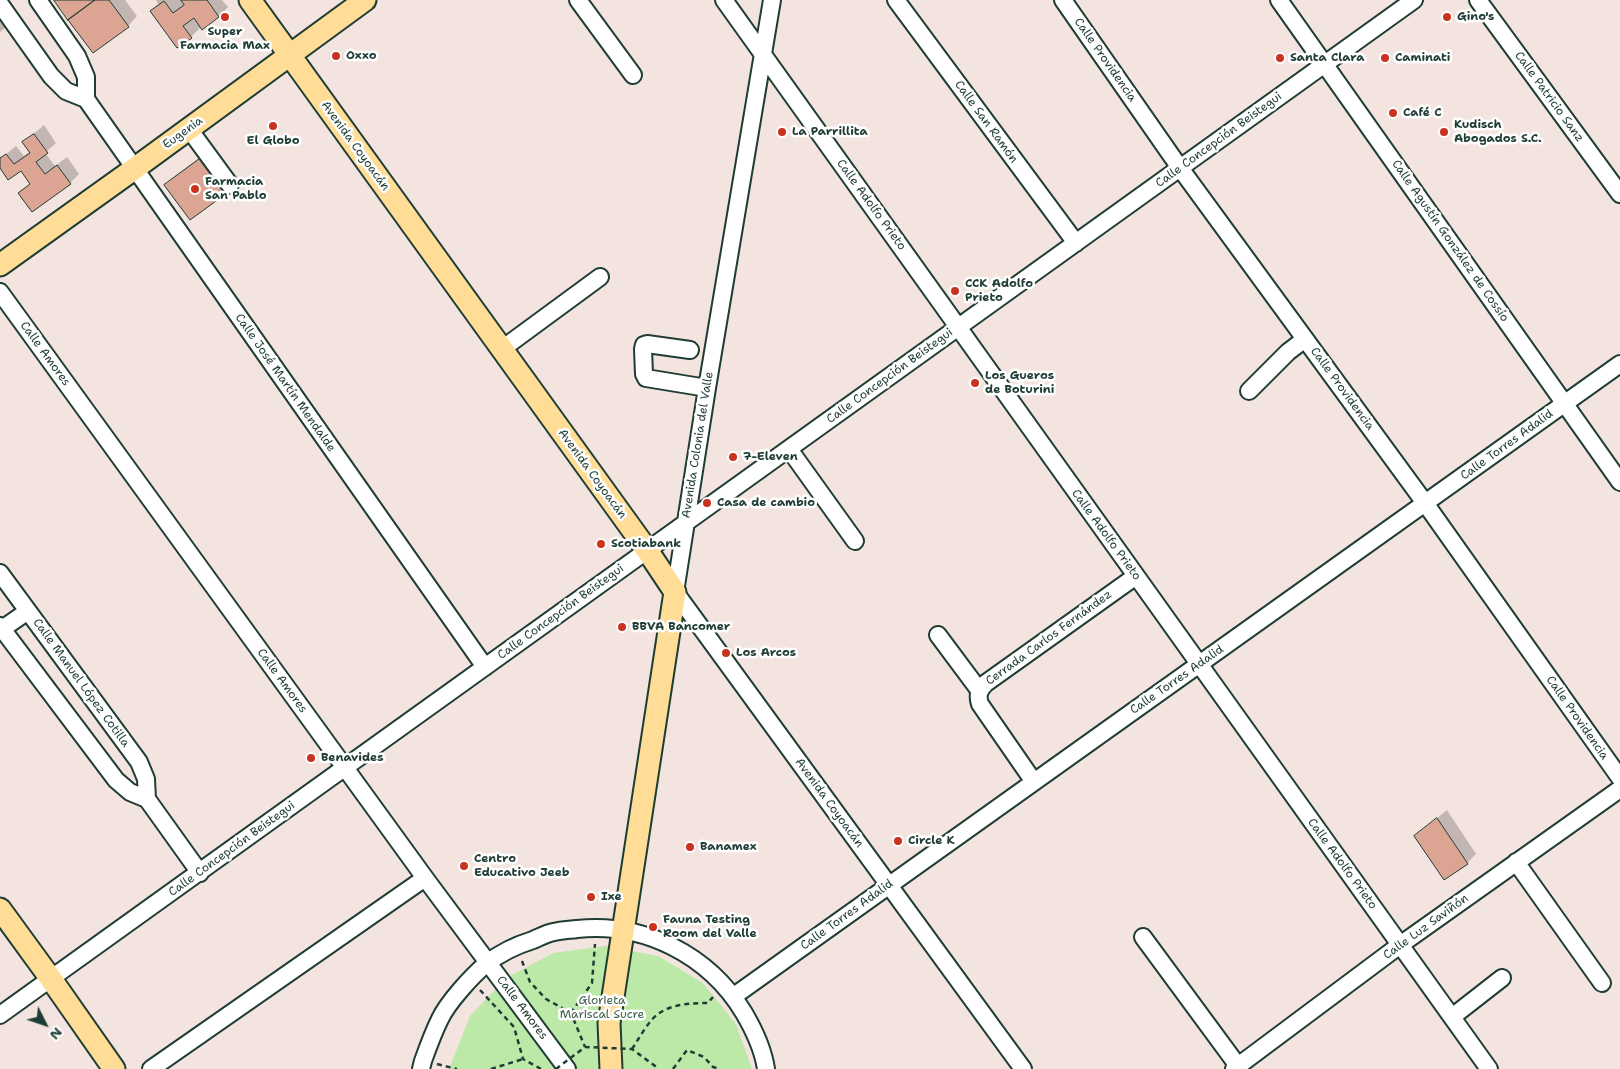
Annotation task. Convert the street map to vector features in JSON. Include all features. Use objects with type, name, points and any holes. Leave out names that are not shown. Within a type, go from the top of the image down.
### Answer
[{"type":"main road","name":"Avenida Coyoacán","points":[[250,0],[648,550],[675,592]]},
{"type":"main road","name":"Eugenia","points":[[0,265],[365,0]]},
{"type":"main road","name":"Avenida Colonia del Valle","points":[[611,1069],[609,1024],[675,592]]},
{"type":"main road","points":[[0,909],[114,1069]]},
{"type":"street","points":[[0,4],[51,76],[66,91],[86,99],[86,77],[77,56],[38,0]]},
{"type":"street","points":[[578,0],[633,75]]},
{"type":"street","name":"Calle Adolfo Prieto","points":[[724,0],[1489,1069]]},
{"type":"street","name":"Avenida Colonia del Valle","points":[[675,592],[772,0]]},
{"type":"street","name":"Calle San Ramón","points":[[896,0],[1076,243]]},
{"type":"street","name":"Calle Providencia","points":[[1063,0],[1180,168],[1425,503],[1620,778]]},
{"type":"street","name":"Calle Agustín González de Cossío","points":[[1279,0],[1620,482]]},
{"type":"street","name":"Calle Concepción Beistegui","points":[[0,1015],[1414,0]]},
{"type":"street","name":"Calle Patricio Sanz","points":[[1478,0],[1620,194]]},
{"type":"street","name":"Calle José Martín Mendalde","points":[[86,99],[484,667]]},
{"type":"street","points":[[189,129],[230,184]]},
{"type":"street","points":[[502,349],[600,277]]},
{"type":"street","name":"Calle Amores","points":[[0,292],[425,878],[568,1069]]},
{"type":"street","points":[[1249,391],[1288,352],[1305,339]]},
{"type":"street","points":[[690,350],[647,344],[643,349],[644,374],[646,378],[707,388]]},
{"type":"street","name":"Calle Torres Adalid","points":[[730,991],[889,885],[1620,364]]},
{"type":"street","points":[[788,449],[855,541]]},
{"type":"street","name":"Calle Manuel López Cotilla","points":[[0,573],[139,762],[146,779],[147,799]]},
{"type":"street","name":"Cerrada Carlos Fernández","points":[[1034,782],[980,704],[978,698],[979,690],[986,683],[1136,576]]},
{"type":"street","name":"Avenida Coyoacán","points":[[675,592],[1023,1069]]},
{"type":"street","points":[[1,628],[28,611]]},
{"type":"street","name":"Calle Manuel López Cotilla","points":[[1,628],[116,780],[130,792],[147,799],[200,873]]},
{"type":"street","points":[[938,635],[979,690]]},
{"type":"street","name":"Calle Luz Saviñón","points":[[1236,1068],[1400,945],[1620,789]]},
{"type":"street","points":[[1516,862],[1602,983]]},
{"type":"street","points":[[151,1069],[425,878]]},
{"type":"street","points":[[421,1069],[440,1017],[469,979],[488,963],[516,946],[555,932],[596,927],[623,930],[662,941],[696,960],[730,991],[752,1027],[766,1069]]},
{"type":"street","points":[[1142,937],[1236,1068]]},
{"type":"street","points":[[1452,1017],[1502,978]]},
{"type":"path","points":[[571,1013],[592,983],[596,927]]},
{"type":"path","points":[[516,946],[530,982],[546,998],[571,1013],[585,1047]]},
{"type":"path","points":[[469,979],[514,1027],[523,1059],[541,1069]]},
{"type":"path","points":[[632,1049],[657,1014],[682,1005],[708,1003],[730,991]]},
{"type":"path","points":[[556,1069],[585,1047],[632,1049],[659,1069]]},
{"type":"path","points":[[673,1069],[687,1050],[704,1058],[713,1067],[720,1069]]},
{"type":"path","points":[[491,1069],[523,1059]]},
{"type":"green space","name":"Glorieta Mariscal Sucre","points":[[606,946],[658,956],[703,983],[736,1024],[752,1069],[449,1069],[470,1016],[506,978],[553,953]]},
{"type":"building","points":[[54,0],[95,0],[68,20]]},
{"type":"building","points":[[95,0],[109,0],[129,27],[93,53],[68,20]]},
{"type":"building","points":[[181,0],[207,0],[219,17],[202,30],[194,18],[183,26],[192,38],[177,48],[150,11],[164,1],[173,13],[184,5]]},
{"type":"building","points":[[34,134],[48,153],[36,162],[45,174],[57,165],[71,184],[32,212],[18,193],[30,184],[21,171],[8,180],[0,168],[0,158],[6,154],[14,164],[30,153],[22,142]]},
{"type":"building","name":"Farmacia San Pablo","points":[[201,158],[227,193],[190,220],[164,185]]},
{"type":"building","points":[[1437,818],[1468,864],[1444,880],[1414,836]]},
{"type":"place","name":"Super Farmacia Max","points":[[225,17]]},
{"type":"place","name":"Gino's","points":[[1447,17]]},
{"type":"place","name":"Oxxo","points":[[336,56]]},
{"type":"place","name":"Santa Clara","points":[[1280,58]]},
{"type":"place","name":"Caminati","points":[[1385,58]]},
{"type":"place","name":"Café C","points":[[1393,113]]},
{"type":"place","name":"El Globo","points":[[273,126]]},
{"type":"place","name":"La Parrillita","points":[[782,132]]},
{"type":"place","name":"Kudisch Abogados S.C.","points":[[1444,132]]},
{"type":"place","name":"Farmacia San Pablo","points":[[195,189]]},
{"type":"place","name":"CCK Adolfo Prieto","points":[[955,291]]},
{"type":"place","name":"Los Gueros de Boturini","points":[[975,383]]},
{"type":"place","name":"7-Eleven","points":[[733,457]]},
{"type":"place","name":"Casa de cambio","points":[[707,503]]},
{"type":"place","name":"Scotiabank","points":[[601,544]]},
{"type":"place","name":"BBVA Bancomer","points":[[622,627]]},
{"type":"place","name":"Los Arcos","points":[[726,653]]},
{"type":"place","name":"Benavides","points":[[311,758]]},
{"type":"place","name":"Circle K","points":[[898,841]]},
{"type":"place","name":"Banamex","points":[[690,847]]},
{"type":"place","name":"Centro Educativo Jeeb","points":[[464,866]]},
{"type":"place","name":"Ixe","points":[[591,897]]},
{"type":"place","name":"Fauna Testing Room del Valle","points":[[653,927]]}]
